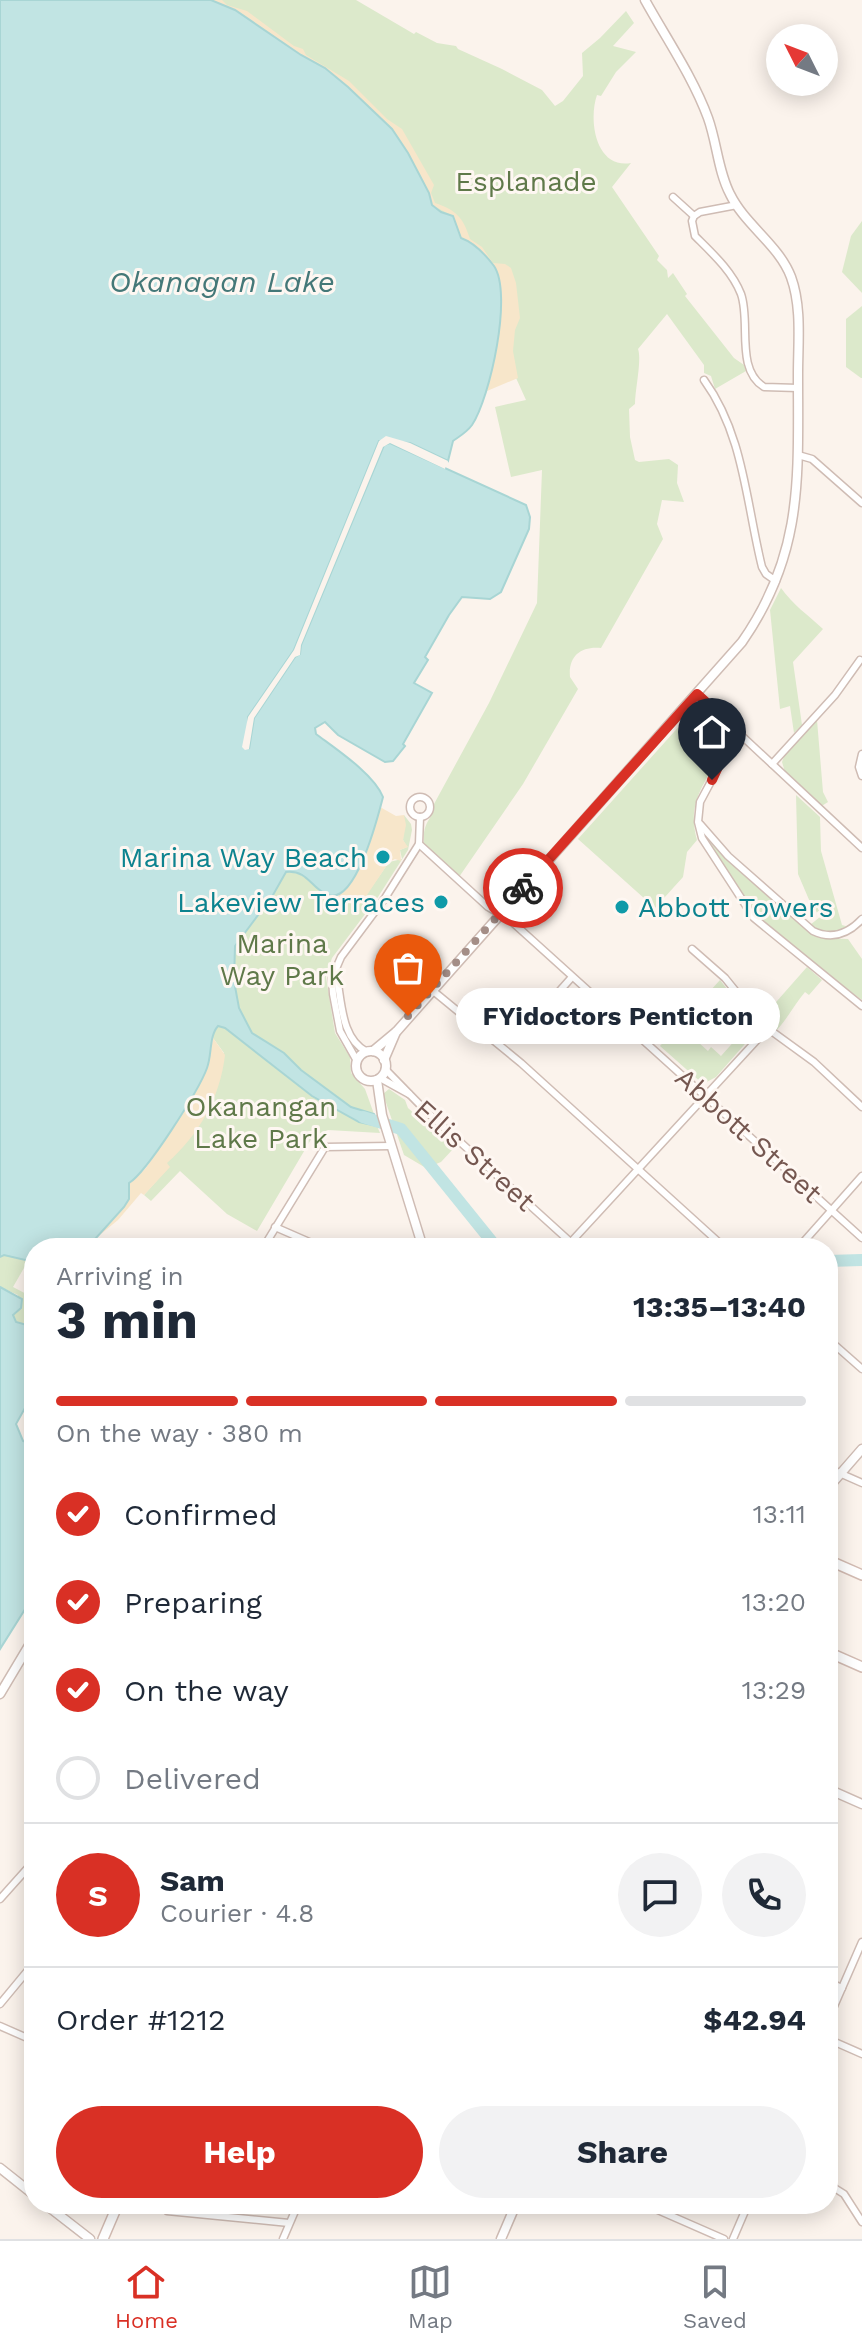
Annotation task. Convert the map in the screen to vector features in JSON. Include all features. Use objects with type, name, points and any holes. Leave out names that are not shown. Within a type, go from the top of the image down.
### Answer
[{"type":"main road","points":[[838,1564],[862,1575]]},
{"type":"main road","points":[[838,1656],[862,1667]]},
{"type":"main road","points":[[103,2239],[114,2214]]},
{"type":"street","points":[[357,1061],[397,1031],[742,642],[761,614],[776,581],[793,524],[798,455],[798,314],[791,278],[783,262],[737,205],[727,186],[704,109],[645,0]]},
{"type":"street","points":[[673,197],[694,216]]},
{"type":"street","points":[[737,205],[694,216],[695,236],[728,271],[740,293],[745,314],[747,358],[754,378],[764,387],[798,388]]},
{"type":"street","points":[[704,380],[722,411],[737,447],[762,567],[776,581]]},
{"type":"street","points":[[798,455],[812,459],[862,503]]},
{"type":"street","points":[[772,764],[835,695],[860,660]]},
{"type":"street","points":[[697,694],[862,848]]},
{"type":"street","points":[[735,729],[700,802],[698,822],[702,838],[754,918],[862,1006]]},
{"type":"street","points":[[862,754],[859,767],[862,776]]},
{"type":"street","points":[[420,817],[419,844],[385,898],[341,957],[332,986],[340,1031],[357,1061],[358,1073],[365,1080],[382,1115],[420,1238]]},
{"type":"street","points":[[698,822],[728,856],[813,931],[834,936],[855,927],[862,919]]},
{"type":"street","name":"Abbott Street","points":[[419,844],[488,907],[510,920],[862,1238]]},
{"type":"street","points":[[692,949],[725,978],[768,1028],[814,1062],[862,1107]]},
{"type":"street","points":[[335,970],[348,1032],[357,1046],[380,1054],[385,1065]]},
{"type":"street","points":[[540,1013],[572,977]]},
{"type":"street","points":[[432,990],[521,1063],[714,1238]]},
{"type":"street","points":[[575,1238],[768,1028]]},
{"type":"street","points":[[382,1115],[378,1079],[397,1031]]},
{"type":"street","name":"Ellis Street","points":[[385,1065],[409,1094],[567,1238]]},
{"type":"street","points":[[365,1080],[378,1079]]},
{"type":"street","name":"Ellis Street","points":[[378,1079],[409,1094]]},
{"type":"street","points":[[269,1238],[325,1147],[391,1146]]},
{"type":"street","points":[[807,1238],[862,1176]]},
{"type":"street","points":[[275,1227],[300,1238]]},
{"type":"street","points":[[838,1348],[862,1369]]},
{"type":"street","points":[[838,1476],[862,1449]]},
{"type":"street","points":[[840,1473],[862,1483]]},
{"type":"street","points":[[0,1694],[24,1654]]},
{"type":"street","points":[[838,1793],[862,1804]]},
{"type":"street","points":[[0,1899],[24,1872]]},
{"type":"street","points":[[838,1997],[862,1942]]},
{"type":"street","points":[[0,2004],[24,1975]]},
{"type":"street","points":[[838,1986],[842,1988]]},
{"type":"street","points":[[0,2026],[24,2037]]},
{"type":"street","points":[[838,2043],[862,2054]]},
{"type":"street","points":[[0,2168],[24,2187]]},
{"type":"street","points":[[838,2190],[844,2194],[862,2222]]},
{"type":"street","points":[[58,2214],[90,2239]]},
{"type":"street","points":[[198,2214],[289,2223]]},
{"type":"street","points":[[283,2239],[293,2214]]},
{"type":"street","points":[[501,2239],[512,2214]]},
{"type":"street","points":[[667,2214],[724,2239]]},
{"type":"street","points":[[733,2239],[744,2214]]},
{"type":"green space","name":"Esplanade","points":[[211,0],[356,0],[414,34],[416,32],[437,43],[456,46],[542,90],[555,106],[563,101],[583,76],[582,53],[626,11],[634,23],[613,46],[636,52],[616,72],[601,96],[597,95],[594,106],[595,130],[602,151],[619,163],[631,163],[612,187],[659,256],[657,260],[667,270],[668,278],[673,273],[687,294],[685,296],[746,371],[715,389],[711,376],[704,373],[704,365],[667,314],[638,349],[635,404],[629,409],[635,460],[669,459],[678,465],[677,483],[684,502],[662,500],[657,524],[663,539],[601,648],[587,649],[574,658],[570,677],[578,689],[523,784],[459,877],[424,844],[425,830],[434,804],[489,703],[537,603],[542,470],[511,477],[495,407],[526,400],[441,212],[235,10]]},
{"type":"green space","points":[[862,221],[862,293],[842,272],[851,236]]},
{"type":"green space","points":[[862,306],[861,378],[846,367],[846,319]]},
{"type":"green space","points":[[781,588],[823,629],[793,662],[802,725],[794,733],[790,706],[780,709],[770,610]]},
{"type":"green space","points":[[697,710],[715,721],[725,738],[694,810],[697,840],[687,852],[683,877],[655,908],[578,839]]},
{"type":"green space","points":[[817,720],[823,792],[828,802],[820,807],[785,772],[782,762],[785,754]]},
{"type":"green space","points":[[796,795],[820,817],[821,851],[842,925],[849,927],[844,929],[825,931],[810,925],[820,917],[798,874]]},
{"type":"green space","name":"Marina Way Park","points":[[404,815],[412,830],[408,850],[378,897],[332,958],[326,977],[335,1033],[350,1057],[351,1073],[365,1089],[374,1114],[351,1107],[301,1070],[284,1053],[252,1033],[239,1008],[234,980],[235,946],[286,872],[303,876],[327,894],[360,904],[389,862],[402,859],[400,850],[407,847],[403,840]]},
{"type":"green space","points":[[703,833],[732,864],[812,932],[824,938],[848,939],[862,959],[862,1000],[813,964],[759,917]]},
{"type":"green space","points":[[807,967],[822,980],[809,995],[805,992],[776,1031],[762,1018]]},
{"type":"green space","points":[[720,980],[758,1029],[716,1077],[703,1084],[660,1046]],"holes":[[[718,1004],[746,1028],[721,1056],[711,1047],[708,1051],[689,1034]]]},
{"type":"green space","name":"Okanangan Lake Park","points":[[218,1026],[225,1028],[312,1096],[359,1122],[377,1126],[380,1133],[328,1130],[313,1136],[257,1231],[227,1214],[180,1171],[151,1201],[144,1195],[169,1167],[166,1164],[196,1090],[224,1053],[213,1038],[214,1029]]},
{"type":"green space","points":[[389,1089],[405,1100],[408,1108],[453,1149],[441,1162],[426,1168],[404,1155],[383,1094]]},
{"type":"green space","points":[[0,1257],[24,1260],[24,1268],[13,1287],[24,1293],[24,1324],[16,1322],[13,1315],[18,1309],[18,1295],[0,1287]]},
{"type":"sand","points":[[211,0],[222,0],[227,5],[247,11],[294,46],[303,49],[306,55],[349,81],[387,119],[402,129],[434,185],[431,193],[435,203],[458,215],[470,239],[482,247],[493,263],[511,268],[520,318],[515,330],[513,351],[518,378],[487,391],[500,328],[499,284],[492,265],[480,249],[461,238],[453,216],[432,205],[408,153],[348,87],[325,68],[235,10]]},
{"type":"sand","name":"Marina Way Beach","points":[[380,807],[396,816],[404,815],[403,840],[408,847],[400,850],[401,861],[395,859],[389,862],[361,904],[355,904],[338,896],[361,867]]},
{"type":"sand","points":[[213,1038],[225,1055],[218,1086],[206,1115],[189,1140],[167,1163],[170,1167],[96,1238],[118,1213],[126,1199],[129,1183],[146,1168],[199,1085],[208,1067]]},
{"type":"water","name":"Okanagan Lake","points":[[0,0],[211,0],[235,10],[325,68],[392,129],[408,153],[432,205],[453,216],[461,238],[483,253],[494,266],[501,299],[497,346],[486,393],[472,425],[453,441],[448,461],[410,443],[379,441],[294,650],[248,717],[249,749],[254,718],[300,654],[301,645],[384,445],[390,443],[526,505],[530,517],[529,529],[501,592],[490,599],[462,597],[449,615],[414,683],[432,693],[403,744],[405,746],[393,761],[385,762],[338,735],[325,722],[315,728],[316,734],[372,780],[383,797],[364,857],[348,887],[338,894],[328,895],[300,874],[286,872],[235,946],[234,981],[239,1008],[252,1033],[284,1053],[301,1070],[351,1107],[374,1114],[377,1126],[359,1122],[312,1096],[225,1028],[218,1026],[213,1035],[209,1063],[184,1111],[159,1148],[129,1183],[129,1199],[124,1207],[96,1238],[24,1238],[24,1260],[4,1255],[0,1257]]},
{"type":"water","points":[[0,1287],[22,1299],[21,1308],[13,1315],[16,1322],[24,1324],[24,1410],[16,1424],[24,1441],[24,1611],[0,1649]]},
{"type":"pier","points":[[386,436],[410,443],[448,461],[447,465],[432,458],[446,465],[445,469],[390,443],[383,447],[301,645],[300,655],[295,657],[254,718],[249,749],[245,750],[242,747],[248,717],[294,650],[379,441]]},
{"type":"waterway","points":[[363,1117],[401,1129],[489,1238]]},
{"type":"waterway","points":[[838,1261],[862,1260]]},
{"type":"way so far","points":[[408,1016],[523,888]]},
{"type":"place","name":"Marina Way Beach","points":[[383,857]]},
{"type":"place","name":"Lakeview Terraces","points":[[441,902]]},
{"type":"place","name":"Abbott Towers","points":[[622,907]]},
{"type":"place","name":"FYidoctors Penticton","points":[[408,1016]]},
{"type":"route","points":[[523,888],[697,694],[735,729],[712,780]]}]
